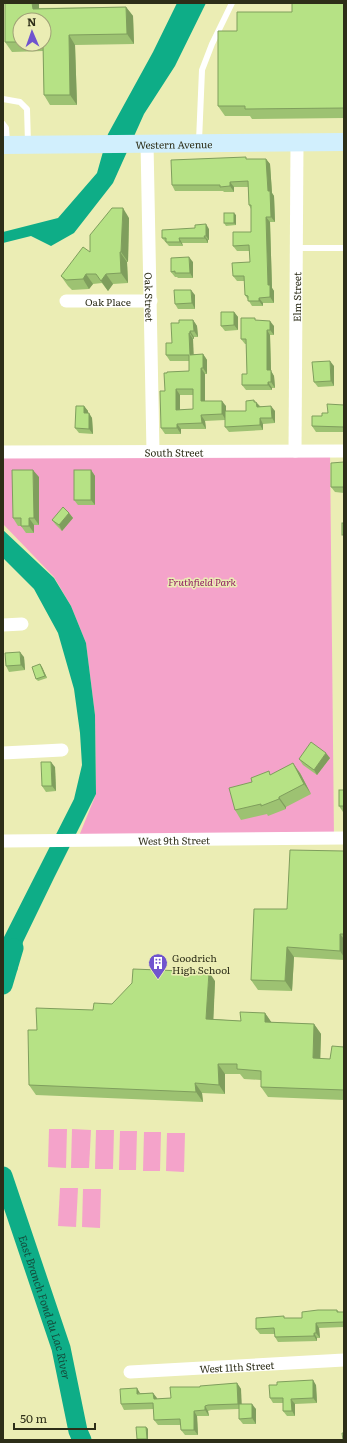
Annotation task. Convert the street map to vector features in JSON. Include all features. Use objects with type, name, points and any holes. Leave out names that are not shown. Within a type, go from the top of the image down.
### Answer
[{"type":"main road","name":"Western Avenue","points":[[5,145],[344,142]]},
{"type":"street","name":"Oak Street","points":[[142,143],[150,301],[153,451]]},
{"type":"street","name":"Elm Street","points":[[295,451],[297,143]]},
{"type":"street","name":"Oak Place","points":[[66,301],[150,301]]},
{"type":"street","name":"South Street","points":[[3,452],[344,451]]},
{"type":"street","points":[[3,626],[22,624]]},
{"type":"street","points":[[3,753],[62,750]]},
{"type":"street","name":"West 9th Street","points":[[3,841],[344,838]]},
{"type":"street","name":"West 11th Street","points":[[130,1372],[344,1360]]},
{"type":"lane","points":[[199,143],[202,70],[212,44],[232,3]]},
{"type":"lane","points":[[3,99],[20,102],[28,109],[28,145]]},
{"type":"lane","points":[[3,124],[6,128],[5,145]]},
{"type":"lane","points":[[296,248],[344,248]]},
{"type":"green space","name":"Fruthfield Park","points":[[330,451],[334,838],[77,841],[96,794],[95,715],[86,643],[71,606],[54,577],[3,524],[3,452]]},
{"type":"green space","points":[[49,1129],[67,1129],[66,1168],[48,1167]]},
{"type":"green space","points":[[72,1129],[91,1130],[89,1168],[71,1168]]},
{"type":"green space","points":[[96,1130],[114,1130],[113,1169],[95,1169]]},
{"type":"green space","points":[[120,1131],[137,1131],[136,1170],[119,1170]]},
{"type":"green space","points":[[144,1132],[161,1132],[160,1171],[143,1171]]},
{"type":"green space","points":[[167,1133],[185,1133],[184,1172],[166,1171]]},
{"type":"green space","points":[[60,1188],[78,1188],[76,1227],[58,1226]]},
{"type":"green space","points":[[83,1189],[101,1189],[100,1228],[82,1227]]},
{"type":"shaded area","points":[[177,3],[206,3],[175,66],[144,114],[113,183],[74,233],[51,246],[31,236],[3,243],[3,232],[58,218],[97,173],[108,134],[153,52]]},
{"type":"shaded area","points":[[3,530],[54,578],[71,606],[86,643],[95,715],[96,794],[23,942],[17,971],[3,972],[3,939],[74,799],[82,765],[80,733],[74,689],[58,633],[34,589],[3,558]]},
{"type":"building","points":[[5,3],[32,3],[33,9],[126,7],[127,34],[69,35],[70,95],[44,95],[43,52],[52,52],[52,12],[12,12],[12,42],[5,42]]},
{"type":"building","points":[[292,3],[344,3],[344,108],[245,109],[245,106],[218,106],[218,31],[237,31],[237,12],[292,12]]},
{"type":"building","points":[[246,157],[246,159],[266,159],[268,191],[270,191],[271,217],[266,217],[268,285],[270,285],[270,297],[259,298],[259,301],[248,301],[248,296],[245,295],[244,276],[233,276],[232,263],[250,262],[249,245],[233,246],[233,232],[251,232],[251,205],[249,205],[248,181],[230,182],[230,186],[220,187],[220,185],[172,185],[171,160]]},
{"type":"building","points":[[112,208],[123,208],[120,252],[121,273],[106,274],[101,281],[96,274],[86,274],[83,279],[66,280],[61,276],[83,247],[90,252],[90,235]]},
{"type":"building","points":[[224,213],[234,213],[234,223],[224,223]]},
{"type":"building","points":[[206,224],[205,238],[179,238],[180,242],[166,242],[166,238],[162,238],[162,230],[195,228],[195,225]]},
{"type":"building","points":[[189,257],[190,273],[175,273],[175,271],[171,272],[171,258]]},
{"type":"building","points":[[174,290],[191,290],[192,303],[175,304]]},
{"type":"building","points":[[221,312],[234,312],[234,325],[221,326]]},
{"type":"building","points":[[241,318],[255,318],[255,320],[270,321],[270,330],[267,330],[267,370],[271,370],[271,382],[268,382],[268,385],[242,385],[242,374],[247,374],[246,339],[241,339]]},
{"type":"building","points":[[179,320],[193,320],[194,331],[190,331],[189,333],[190,355],[203,354],[203,368],[201,368],[201,401],[222,401],[222,414],[201,415],[202,423],[177,424],[177,428],[161,428],[160,391],[165,391],[164,373],[189,371],[189,355],[166,355],[166,343],[172,343],[171,323],[179,323]],"holes":[[[176,389],[193,389],[193,409],[176,410]]]},
{"type":"building","points":[[330,361],[331,381],[314,382],[312,362]]},
{"type":"building","points":[[254,400],[257,407],[271,406],[272,418],[260,418],[260,425],[225,427],[225,411],[246,411],[246,401]]},
{"type":"building","points":[[327,404],[344,405],[344,427],[312,426],[312,416],[322,416],[322,413],[328,413]]},
{"type":"building","points":[[76,406],[84,406],[84,413],[89,413],[89,429],[75,428]]},
{"type":"building","points":[[344,462],[344,487],[331,487],[331,463]]},
{"type":"building","points":[[12,470],[33,470],[34,518],[29,518],[29,526],[21,526],[21,518],[13,518]]},
{"type":"building","points":[[74,470],[91,470],[91,500],[74,500]]},
{"type":"building","points":[[63,507],[69,513],[59,525],[52,520]]},
{"type":"building","points":[[342,523],[344,523],[344,535],[342,535]]},
{"type":"building","points":[[20,652],[21,665],[6,666],[5,653]]},
{"type":"building","points":[[40,664],[45,676],[36,679],[32,667]]},
{"type":"building","points":[[311,742],[326,753],[314,770],[299,759]]},
{"type":"building","points":[[41,762],[51,762],[52,786],[42,786]]},
{"type":"building","points":[[293,763],[304,784],[279,797],[279,799],[261,806],[261,804],[235,810],[229,788],[252,782],[251,778],[269,771],[270,775]]},
{"type":"building","points":[[339,790],[344,790],[344,806],[339,806]]},
{"type":"building","points":[[290,850],[344,851],[344,934],[340,934],[340,951],[287,947],[285,981],[251,980],[254,909],[287,909]]},
{"type":"building","name":"Goodrich High School","points":[[133,969],[209,972],[206,1019],[241,1021],[240,1012],[265,1013],[265,1022],[314,1024],[313,1058],[330,1059],[332,1046],[344,1047],[344,1090],[261,1087],[261,1071],[237,1069],[237,1064],[218,1064],[219,1085],[195,1083],[196,1092],[29,1085],[28,1030],[37,1030],[36,1008],[93,1010],[94,1003],[112,1004],[132,983]]},
{"type":"building","points":[[337,1310],[337,1312],[344,1312],[344,1322],[316,1323],[316,1333],[314,1333],[314,1336],[275,1337],[274,1328],[256,1329],[256,1318],[284,1316],[284,1318],[302,1318],[302,1312]]},
{"type":"building","points":[[313,1380],[313,1398],[291,1399],[292,1411],[283,1411],[283,1398],[270,1398],[269,1385],[277,1385],[277,1382]]},
{"type":"building","points":[[237,1383],[238,1404],[208,1405],[205,1406],[205,1410],[194,1411],[194,1430],[181,1430],[180,1419],[154,1420],[153,1403],[121,1404],[120,1389],[137,1388],[137,1394],[153,1393],[154,1399],[171,1398],[170,1387],[200,1387]]},
{"type":"building","points":[[239,1404],[252,1404],[252,1418],[239,1419]]},
{"type":"building","points":[[136,1427],[146,1427],[147,1439],[137,1439]]},
{"type":"building","points":[[342,1433],[344,1433],[344,1440],[343,1440]]},
{"type":"waterway","name":"East Branch Fond du Lac River","points":[[3,985],[14,948]]},
{"type":"waterway","name":"East Branch Fond du Lac River","points":[[3,1176],[61,1348],[78,1431],[82,1440]]},
{"type":"place","name":"Goodrich High School","points":[[158,980]]}]
